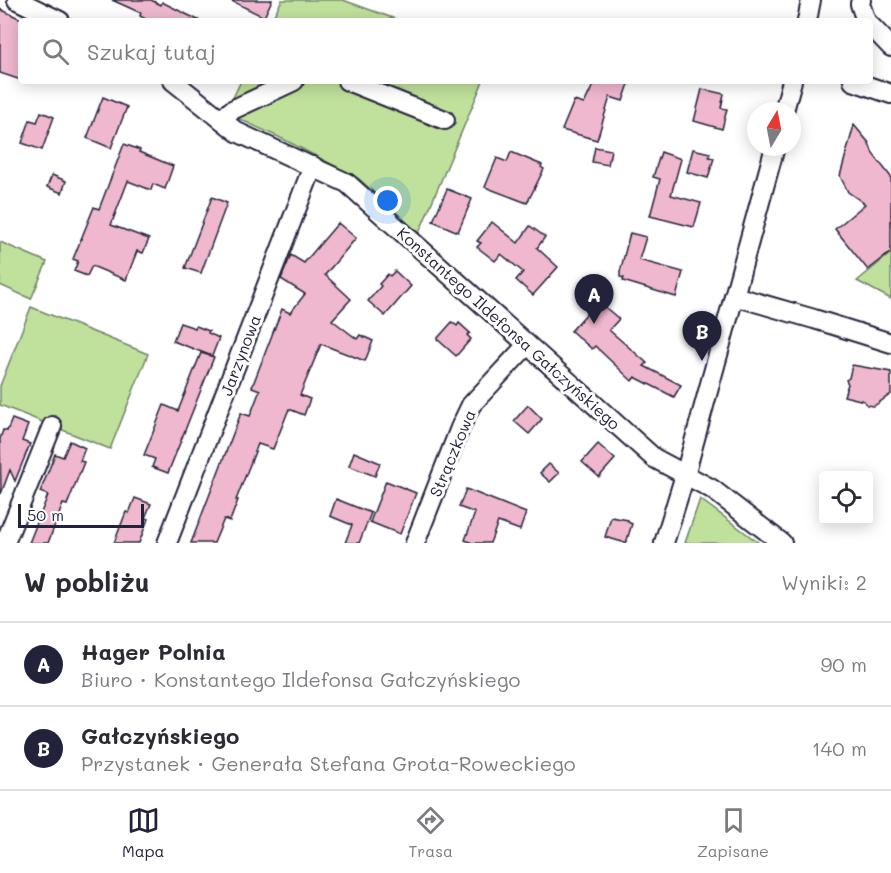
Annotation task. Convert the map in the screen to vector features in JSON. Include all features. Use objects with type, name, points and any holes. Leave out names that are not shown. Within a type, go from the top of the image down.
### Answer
[{"type":"street","points":[[17,0],[54,18]]},
{"type":"street","points":[[808,18],[811,0]]},
{"type":"street","points":[[861,0],[860,4],[865,18]]},
{"type":"street","points":[[873,28],[891,47]]},
{"type":"street","name":"Konstantego Ildefonsa Gałczyńskiego","points":[[177,84],[237,132],[347,183],[654,458],[712,489],[782,543]]},
{"type":"street","points":[[221,119],[232,110],[288,84]]},
{"type":"street","points":[[354,84],[446,120]]},
{"type":"street","points":[[786,102],[791,84]]},
{"type":"street","points":[[862,84],[891,94]]},
{"type":"street","points":[[664,543],[685,476],[773,156]]},
{"type":"street","name":"Jarzynowa","points":[[167,543],[313,166]]},
{"type":"street","points":[[734,296],[814,318],[891,343]]},
{"type":"street","name":"Strączkowa","points":[[415,543],[471,405],[527,345]]},
{"type":"street","points":[[5,543],[52,426]]},
{"type":"green space","points":[[282,0],[343,0],[393,18],[273,18]]},
{"type":"green space","points":[[240,84],[482,84],[419,233],[358,178],[235,117],[230,104]]},
{"type":"green space","points":[[0,242],[47,262],[31,299],[0,285]]},
{"type":"green space","points":[[891,253],[891,299],[857,281]]},
{"type":"green space","points":[[31,307],[148,354],[110,449],[0,405],[0,386]]},
{"type":"green space","points":[[700,499],[759,543],[685,543]]},
{"type":"building","points":[[112,0],[151,0],[161,5],[162,2],[194,18],[144,18],[140,16],[141,13]]},
{"type":"building","points":[[230,0],[272,0],[264,17]]},
{"type":"building","points":[[0,9],[19,18],[18,79],[0,73]]},
{"type":"building","points":[[594,84],[629,84],[623,101],[610,97],[597,140],[562,130],[574,101],[584,104]]},
{"type":"building","points":[[702,89],[724,94],[721,108],[727,109],[722,129],[694,121]]},
{"type":"building","points":[[103,97],[127,107],[111,148],[87,138]]},
{"type":"building","points":[[41,112],[54,117],[42,150],[22,143],[30,120],[37,122]]},
{"type":"building","points":[[854,125],[891,177],[891,252],[868,270],[835,229],[865,204],[848,192],[840,176]]},
{"type":"building","points":[[124,144],[173,166],[165,189],[153,184],[151,190],[128,181],[111,225],[149,239],[143,253],[137,251],[126,280],[92,266],[87,276],[74,271],[78,261],[73,259],[94,207],[99,209]]},
{"type":"building","points":[[595,147],[611,150],[608,165],[592,162]]},
{"type":"building","points":[[693,149],[710,153],[709,157],[714,158],[708,178],[687,172]]},
{"type":"building","points":[[511,152],[542,165],[544,169],[527,203],[485,187],[497,158],[507,162]]},
{"type":"building","points":[[661,152],[681,159],[671,195],[701,203],[694,227],[650,216],[660,179],[653,177]]},
{"type":"building","points":[[52,175],[66,181],[62,193],[47,187]]},
{"type":"building","points":[[447,189],[472,199],[458,232],[433,221]]},
{"type":"building","points":[[212,197],[227,203],[201,273],[185,268]]},
{"type":"building","points":[[492,222],[518,243],[530,226],[545,237],[537,248],[558,267],[533,295],[516,280],[523,272],[501,254],[495,261],[477,247],[481,243],[477,241]]},
{"type":"building","points":[[338,223],[356,238],[325,275],[351,299],[332,320],[357,339],[360,335],[373,341],[365,361],[321,344],[300,395],[310,399],[304,415],[289,409],[273,449],[258,444],[230,521],[224,519],[214,543],[191,543],[241,413],[250,416],[260,390],[252,387],[282,309],[290,313],[305,294],[281,279],[291,255],[304,263]]},
{"type":"building","points":[[630,233],[646,237],[639,260],[683,272],[676,297],[623,281],[624,278],[620,277]]},
{"type":"building","points":[[395,271],[411,286],[385,316],[368,301],[388,274],[390,276]]},
{"type":"building","points":[[598,301],[619,319],[609,330],[647,363],[644,366],[681,385],[674,397],[635,377],[632,381],[595,346],[592,349],[571,331]]},
{"type":"building","points":[[452,322],[457,326],[459,323],[470,333],[467,335],[471,339],[456,356],[437,339]]},
{"type":"building","points":[[180,323],[209,331],[208,333],[219,338],[212,356],[173,341]]},
{"type":"building","points":[[201,353],[214,357],[168,473],[152,467],[155,459],[144,455],[164,405],[178,411]]},
{"type":"building","points":[[852,365],[891,372],[891,394],[874,406],[844,396],[848,384],[846,380],[849,378]]},
{"type":"building","points":[[528,405],[542,419],[529,434],[514,421]]},
{"type":"building","points":[[12,419],[28,425],[22,441],[30,444],[15,481],[10,470],[1,494],[0,439],[3,430],[7,431]]},
{"type":"building","points":[[70,441],[85,448],[80,461],[84,462],[67,505],[63,504],[48,543],[29,543],[48,495],[40,492],[55,454],[63,457]]},
{"type":"building","points":[[598,444],[615,459],[599,477],[582,462]]},
{"type":"building","points":[[354,452],[380,463],[375,476],[349,466]]},
{"type":"building","points":[[549,464],[559,473],[550,482],[540,473]]},
{"type":"building","points":[[386,481],[416,493],[400,534],[370,522]]},
{"type":"building","points":[[466,489],[526,513],[520,530],[498,522],[490,543],[472,543],[465,540],[475,513],[459,507]]},
{"type":"building","points":[[135,498],[151,504],[139,543],[114,543],[126,512],[129,513]]},
{"type":"building","points":[[336,499],[371,513],[359,543],[345,543],[352,525],[330,516]]},
{"type":"building","points":[[611,517],[628,520],[632,524],[626,543],[605,537]]},
{"type":"place","name":"Hager Polnia","points":[[594,324]]},
{"type":"place","name":"Gałczyńskiego","points":[[702,361]]}]
